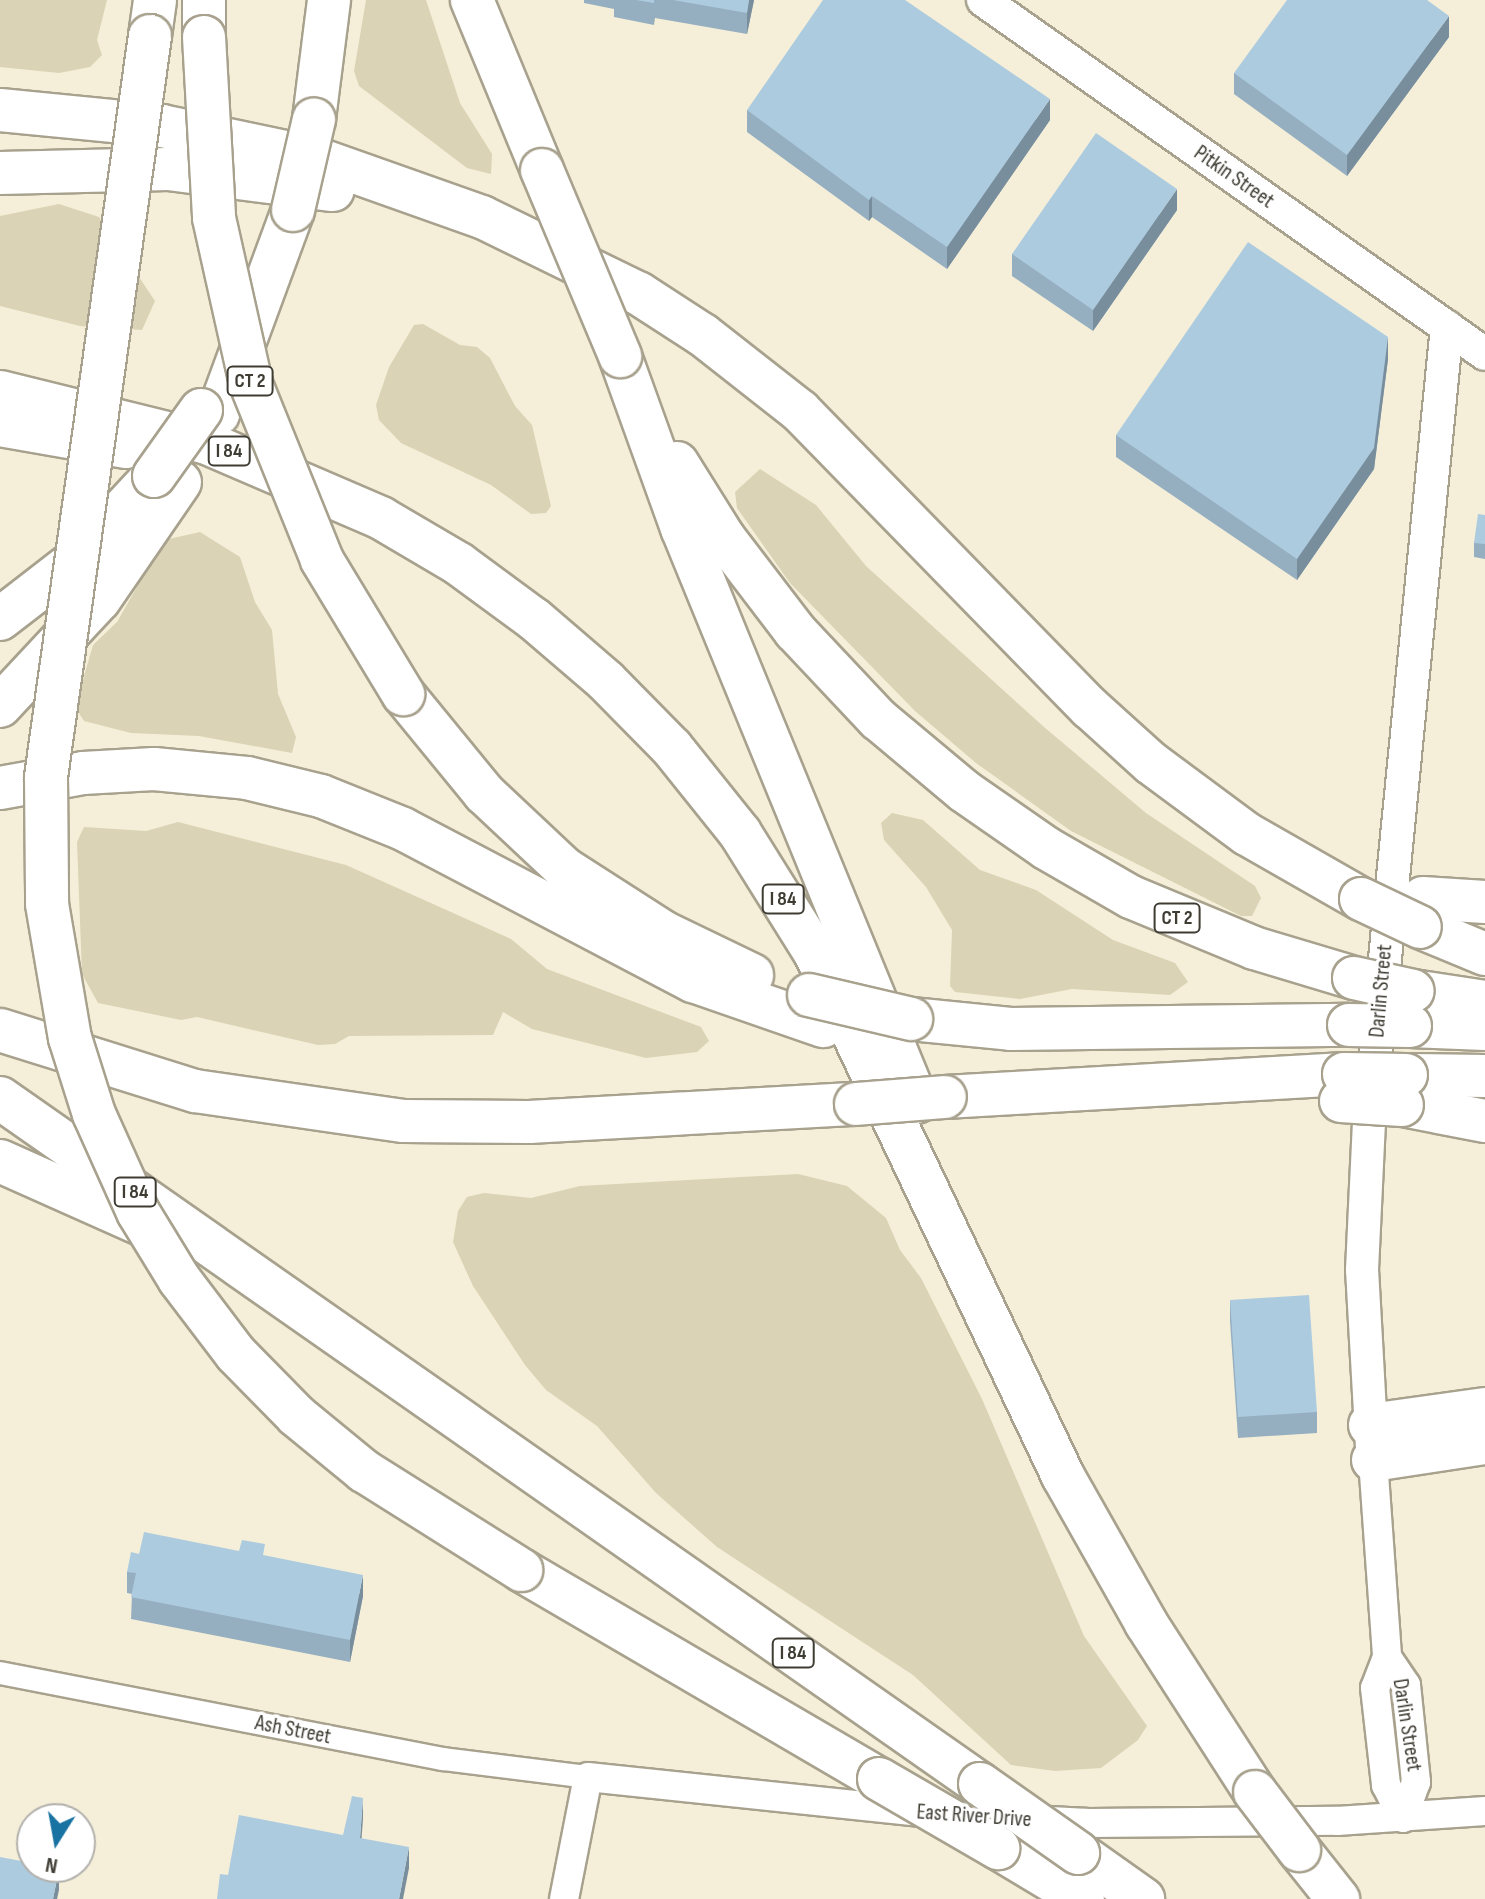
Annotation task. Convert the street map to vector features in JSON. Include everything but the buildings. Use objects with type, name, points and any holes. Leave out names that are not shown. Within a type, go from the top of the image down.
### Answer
[{"type":"highway","points":[[0,706],[99,600],[167,479],[209,412],[245,344],[293,210],[314,119],[329,0]]},
{"type":"highway","name":"CT 2","points":[[472,0],[620,356],[678,463],[745,568],[836,677],[911,748],[1013,826],[1131,897],[1245,944],[1354,978],[1412,1008],[1485,1029]]},
{"type":"highway","points":[[153,18],[46,777],[48,914],[70,1038],[94,1114],[138,1212],[179,1279],[236,1354],[287,1407],[364,1471],[521,1570],[1083,1899]]},
{"type":"highway","name":"CT 2","points":[[204,18],[214,218],[251,384],[322,560],[403,694],[484,793],[565,869],[683,944],[816,1010],[916,1030],[1040,1039],[1176,1026],[1349,1025],[1412,1008],[1485,1002]]},
{"type":"highway","points":[[0,110],[121,120],[283,150],[411,189],[529,237],[661,307],[782,395],[1127,743],[1216,813],[1350,888],[1421,912],[1485,954]]},
{"type":"highway","points":[[0,173],[132,168],[252,176],[529,237]]},
{"type":"highway","points":[[620,356],[682,528],[1035,1378],[1053,1456]]},
{"type":"highway","name":"I 84","points":[[0,392],[136,422],[237,454],[351,502],[441,553],[516,605],[606,681],[686,764],[751,849],[849,1018],[1053,1456],[1146,1623],[1255,1792],[1299,1850],[1339,1895]]},
{"type":"highway","points":[[0,425],[197,465],[441,553]]},
{"type":"highway","points":[[0,619],[86,551],[167,479]]},
{"type":"highway","points":[[0,788],[83,773],[163,770],[263,781],[321,796],[403,829],[693,981],[816,1010]]},
{"type":"highway","points":[[1421,912],[1485,902]]},
{"type":"highway","points":[[0,1030],[195,1091],[404,1121],[529,1122],[856,1104],[1088,1087],[1343,1087],[1404,1090],[1485,1076]]},
{"type":"highway","points":[[1404,1090],[1485,1121]]},
{"type":"highway","name":"I 84","points":[[0,1098],[1143,1899]]},
{"type":"highway","points":[[0,1161],[270,1286]]},
{"type":"highway","points":[[1372,1442],[1485,1409]]},
{"type":"highway","points":[[1372,1442],[1485,1443]]},
{"type":"main road","name":"Pitkin Street","points":[[983,0],[1485,354]]},
{"type":"main road","name":"Darlin Street","points":[[1372,1442],[1362,1270],[1369,1122],[1447,327]]},
{"type":"street","name":"Darlin Street","points":[[1372,1442],[1387,1657],[1406,1685],[1416,1782],[1403,1818]]},
{"type":"street","name":"Ash Street","points":[[0,1673],[443,1759],[588,1777]]},
{"type":"street","name":"East River Drive","points":[[588,1777],[1018,1821],[1249,1824],[1403,1818],[1485,1811]]},
{"type":"street","points":[[564,1899],[588,1777]]},
{"type":"shaded area","points":[[0,0],[107,0],[97,40],[102,55],[90,67],[59,73],[0,67]]},
{"type":"shaded area","points":[[366,0],[426,0],[460,103],[492,154],[491,174],[467,168],[359,86],[354,71]]},
{"type":"shaded area","points":[[59,204],[99,217],[155,301],[142,330],[80,326],[0,306],[0,216]]},
{"type":"shaded area","points":[[423,324],[460,345],[477,347],[490,358],[515,406],[532,425],[551,506],[546,513],[531,514],[491,485],[401,443],[379,420],[376,405],[389,367],[414,325]]},
{"type":"shaded area","points":[[760,469],[816,505],[866,566],[1044,727],[1146,813],[1255,886],[1261,898],[1252,916],[1241,916],[1071,831],[976,763],[915,711],[790,583],[737,508],[735,492]]},
{"type":"shaded area","points":[[200,532],[240,557],[255,602],[272,630],[278,694],[296,737],[292,753],[199,736],[131,733],[84,721],[75,707],[93,645],[117,622],[158,550],[169,539]]},
{"type":"shaded area","points":[[892,813],[923,820],[980,870],[1036,890],[1113,940],[1175,963],[1188,982],[1170,995],[1072,989],[1020,999],[955,992],[950,986],[952,930],[926,887],[884,840],[881,823]]},
{"type":"shaded area","points":[[178,822],[346,865],[511,939],[547,969],[701,1027],[709,1041],[697,1052],[646,1058],[532,1029],[503,1012],[493,1035],[349,1036],[335,1044],[318,1045],[197,1017],[181,1020],[98,1003],[82,974],[77,842],[84,827],[146,831]]},
{"type":"shaded area","points":[[798,1174],[847,1186],[886,1218],[900,1250],[921,1278],[982,1399],[1084,1636],[1147,1726],[1138,1740],[1101,1768],[1055,1771],[1011,1765],[913,1675],[717,1547],[656,1493],[597,1426],[546,1390],[525,1365],[473,1286],[453,1242],[458,1211],[467,1197],[484,1193],[531,1198],[580,1186]]}]
